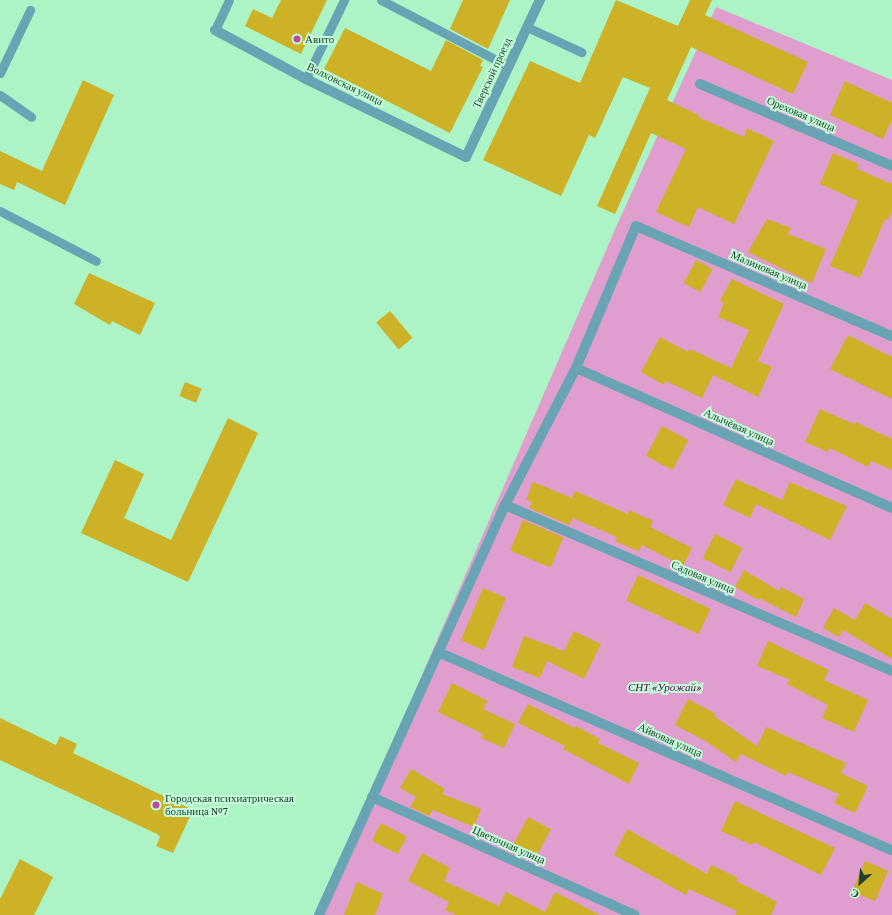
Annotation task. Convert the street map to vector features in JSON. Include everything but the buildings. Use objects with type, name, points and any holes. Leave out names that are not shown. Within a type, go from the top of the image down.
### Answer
[{"type":"street","name":"Тверской проезд","points":[[466,157],[540,0]]},
{"type":"street","name":"Волховская улица","points":[[215,30],[306,79],[466,157]]},
{"type":"street","name":"Ореховая улица","points":[[700,84],[892,166]]},
{"type":"street","name":"Малиновая улица","points":[[576,368],[636,226],[892,336]]},
{"type":"street","points":[[321,915],[372,797],[505,505],[576,368]]},
{"type":"street","name":"Алычёвая улица","points":[[576,368],[892,508]]},
{"type":"street","name":"Садовая улица","points":[[505,505],[892,671]]},
{"type":"street","name":"Айвовая улица","points":[[438,652],[892,850]]},
{"type":"street","name":"Цветочная улица","points":[[372,797],[636,915]]},
{"type":"lane","points":[[215,30],[229,0]]},
{"type":"lane","points":[[306,79],[344,0]]},
{"type":"lane","points":[[381,0],[508,66]]},
{"type":"lane","points":[[0,73],[30,10]]},
{"type":"lane","points":[[527,27],[581,52]]},
{"type":"lane","points":[[0,95],[31,117]]},
{"type":"lane","points":[[0,211],[96,261]]},
{"type":"green space","name":"СНТ «Урожай»","points":[[716,7],[892,80],[892,915],[318,915],[617,225]]},
{"type":"place","name":"Авито","points":[[297,39]]},
{"type":"place","name":"Городская психиатрическая больница №7","points":[[156,805]]}]
